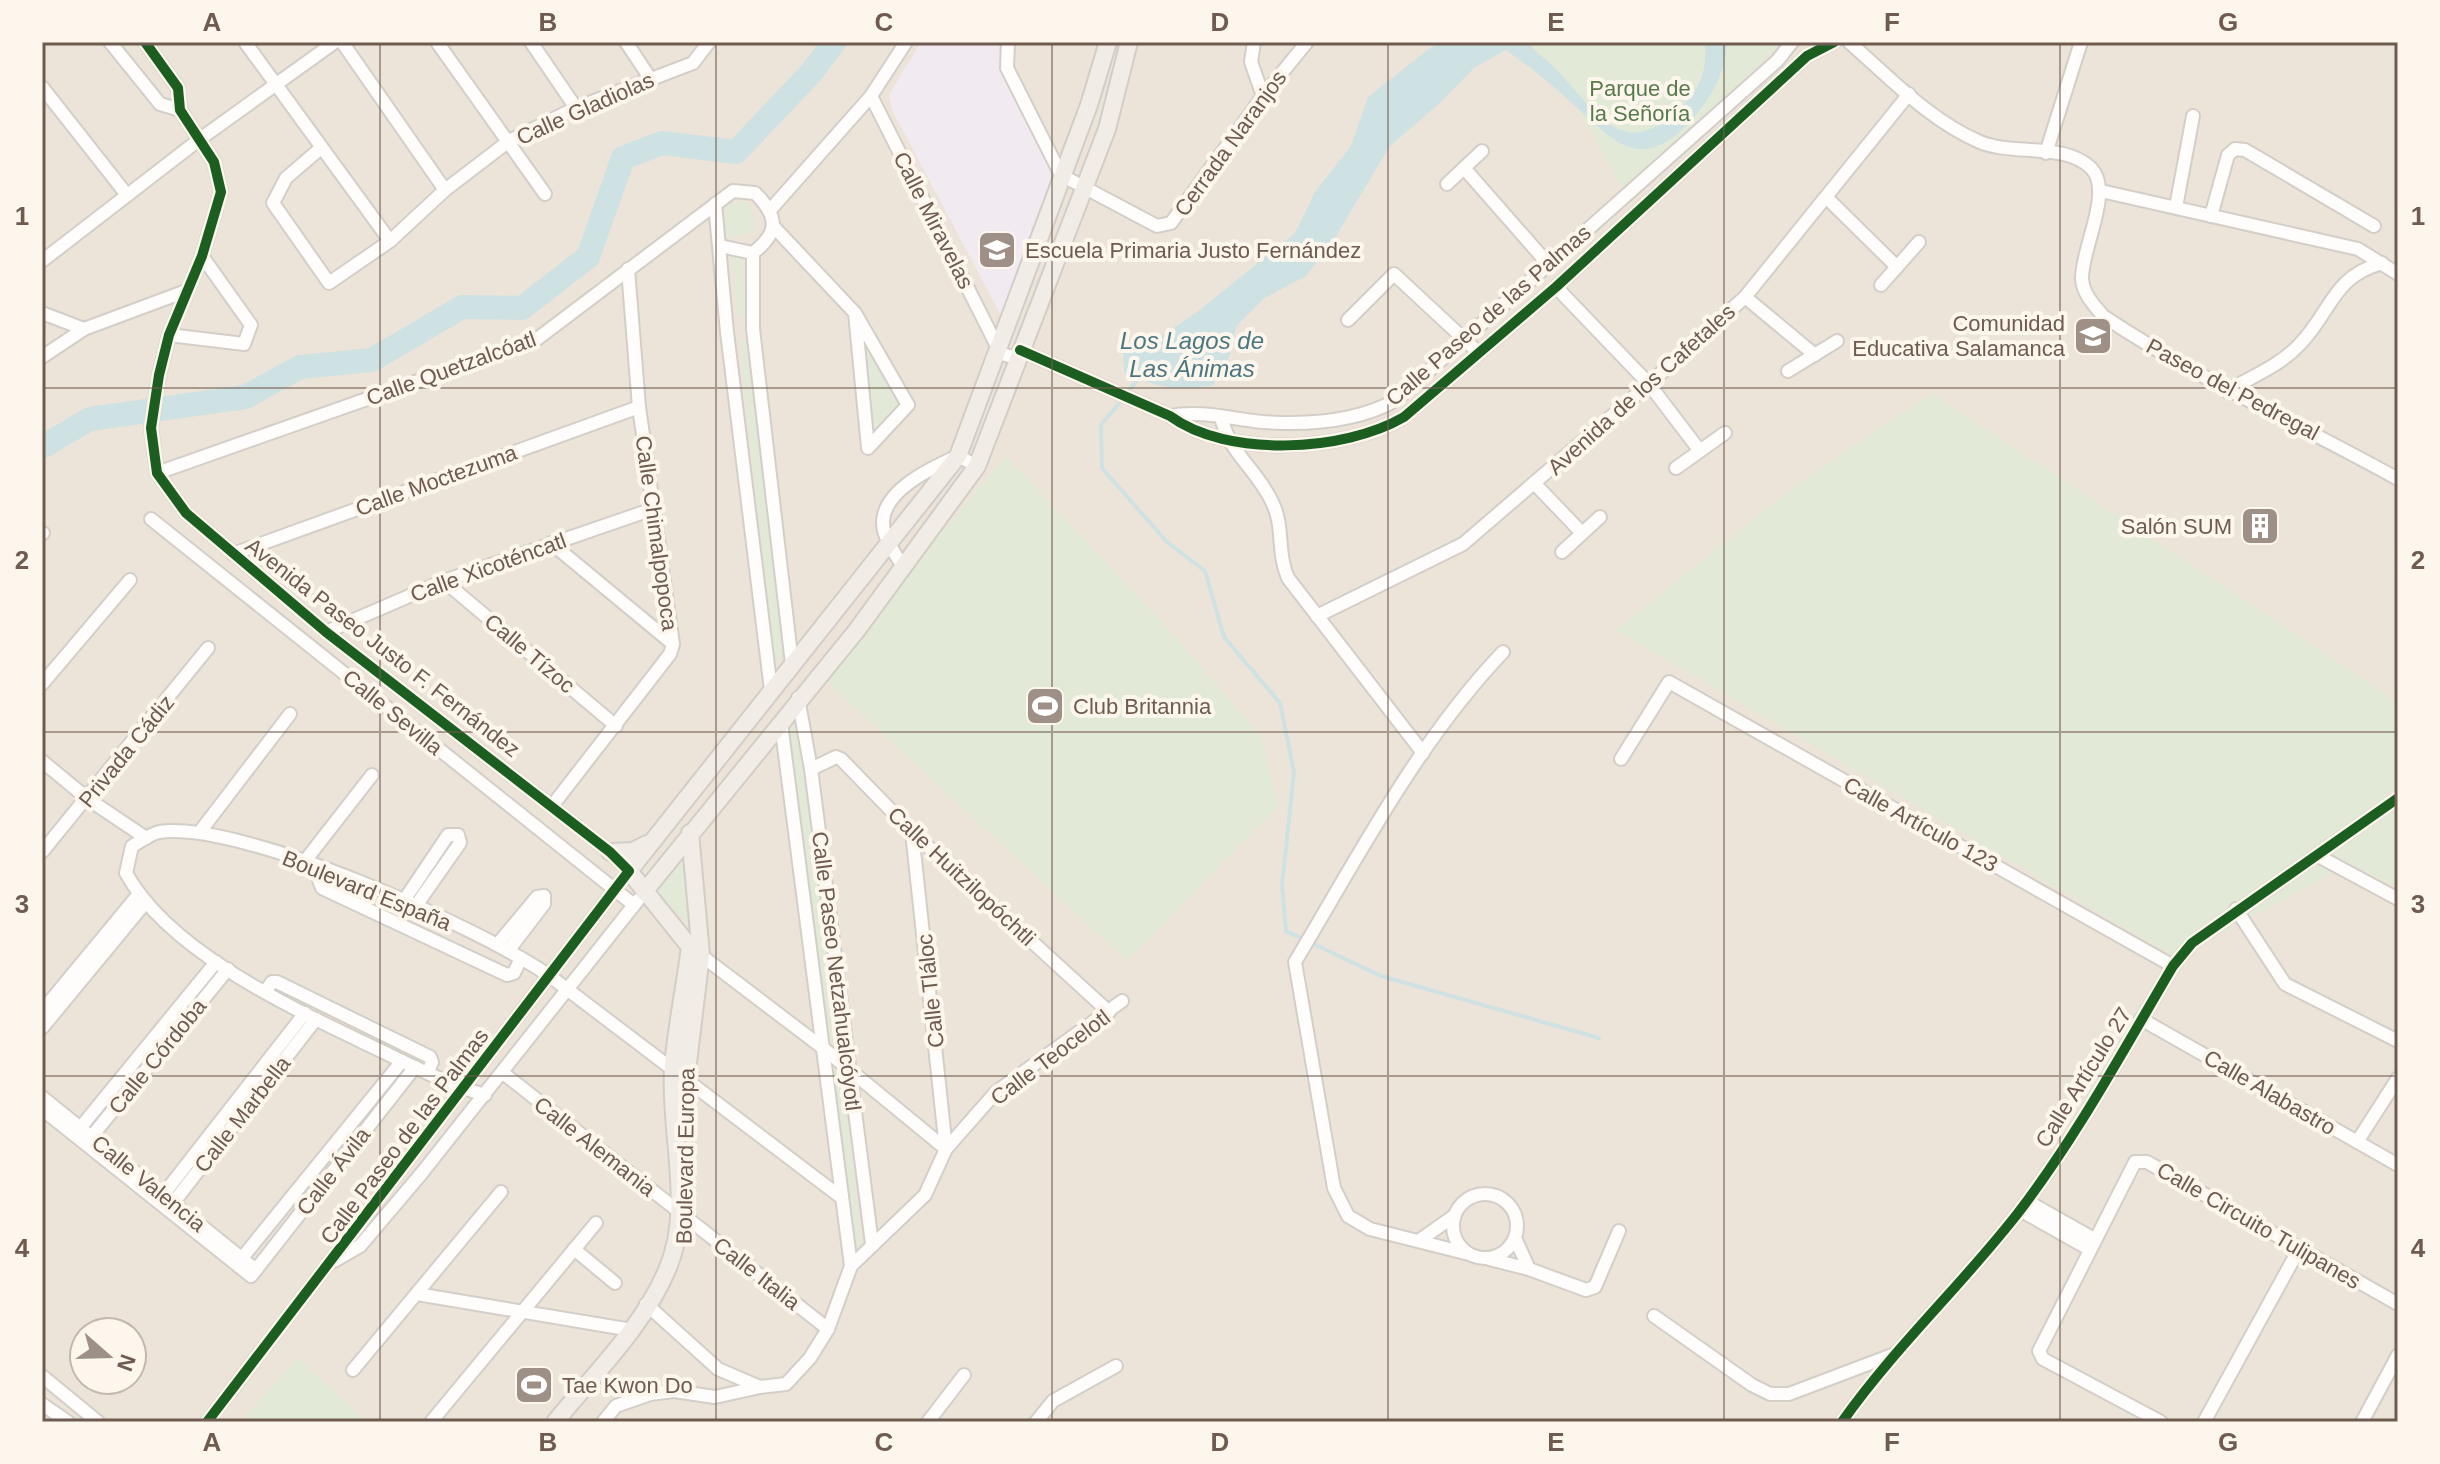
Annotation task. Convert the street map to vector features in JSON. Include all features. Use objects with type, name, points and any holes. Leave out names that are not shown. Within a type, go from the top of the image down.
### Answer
[{"type":"main road","name":"Calle Paseo de las Palmas","points":[[629,871],[771,690],[890,546],[958,456],[997,344],[1089,105],[1108,42]]},
{"type":"main road","name":"Calle Paseo de las Palmas","points":[[639,899],[798,698],[857,630],[977,466],[1003,406],[1020,350],[1082,186],[1107,129],[1129,42]]},
{"type":"main road","name":"Boulevard Europa","points":[[555,1422],[650,1308],[668,1269],[682,1214],[679,1074],[696,951],[690,833]]},
{"type":"main road","points":[[610,852],[633,851],[652,841]]},
{"type":"main road","name":"Avenida Paseo Justo F. Fernández","points":[[629,871],[639,899]]},
{"type":"main road","points":[[639,899],[680,930],[696,951]]},
{"type":"street","points":[[110,42],[160,104],[180,110],[178,88],[145,42]]},
{"type":"street","points":[[245,42],[390,241]]},
{"type":"street","points":[[42,261],[200,139],[335,42]]},
{"type":"street","points":[[342,42],[445,190]]},
{"type":"street","points":[[437,42],[545,194]]},
{"type":"street","points":[[531,42],[576,108]]},
{"type":"street","points":[[626,42],[650,78]]},
{"type":"street","name":"Calle Gladiolas","points":[[321,148],[286,178],[273,203],[329,283],[390,241],[445,190],[509,141],[576,108],[693,63],[709,42]]},
{"type":"street","points":[[771,209],[871,96],[906,42]]},
{"type":"street","points":[[1008,42],[1007,68],[1061,175]]},
{"type":"street","points":[[1254,42],[1251,62],[1263,96]]},
{"type":"street","name":"Cerrada Naranjos","points":[[1061,175],[1157,226],[1165,226],[1307,42]]},
{"type":"street","name":"Calle Paseo de las Palmas","points":[[1170,416],[1192,412],[1221,417],[1307,422],[1375,412],[1396,400],[1549,265],[1777,61],[1792,42],[1807,56]]},
{"type":"street","name":"Calle Paseo de las Palmas","points":[[1020,350],[1170,416],[1190,430],[1226,440],[1267,445],[1309,444],[1384,429],[1404,417],[1556,287],[1807,56],[1834,42]]},
{"type":"street","points":[[1849,42],[1953,129],[1982,143],[2011,151],[2046,153],[2081,161],[2098,178],[2101,191],[2358,249],[2398,274]]},
{"type":"street","points":[[2046,153],[2081,42]]},
{"type":"street","points":[[42,87],[127,195]]},
{"type":"street","name":"Avenida de los Cafetales","points":[[1317,616],[1463,544],[1649,384],[1745,297],[1909,94]]},
{"type":"street","name":"Calle Miravelas","points":[[871,96],[997,344]]},
{"type":"street","name":"Avenida Paseo Justo F. Fernández","points":[[180,110],[214,162],[221,192],[202,256],[169,335],[159,375],[151,428],[157,473],[186,513],[233,554],[326,632],[610,852],[629,871]]},
{"type":"street","points":[[2176,207],[2193,116]]},
{"type":"street","points":[[2211,216],[2228,155],[2235,149],[2245,150],[2374,226]]},
{"type":"street","points":[[1447,184],[1482,151]]},
{"type":"street","points":[[1464,168],[1549,265]]},
{"type":"street","points":[[753,253],[767,242],[773,226],[771,209],[755,193],[733,191],[715,204],[727,332],[771,690]]},
{"type":"street","name":"Paseo del Pedregal","points":[[2101,191],[2082,280],[2089,301],[2119,327],[2227,391],[2285,417],[2398,479]]},
{"type":"street","points":[[1827,198],[1897,267]]},
{"type":"street","name":"Calle Quetzalcóatl","points":[[157,473],[537,339],[715,204]]},
{"type":"street","points":[[773,226],[855,313],[908,405],[868,448],[855,313]]},
{"type":"street","points":[[1580,237],[1593,252]]},
{"type":"street","points":[[1881,285],[1919,242]]},
{"type":"street","points":[[720,246],[753,253]]},
{"type":"street","points":[[753,253],[753,329],[792,664]]},
{"type":"street","points":[[169,335],[244,344],[250,336],[251,325],[202,256]]},
{"type":"street","points":[[2227,391],[2287,356],[2313,329],[2348,277],[2382,263]]},
{"type":"street","name":"Calle Chimalpopoca","points":[[552,806],[670,654],[673,644],[639,407],[628,269]]},
{"type":"street","points":[[1348,320],[1394,274],[1479,353]]},
{"type":"street","points":[[1556,287],[1649,384],[1700,451]]},
{"type":"street","points":[[42,357],[84,329],[186,291]]},
{"type":"street","points":[[1745,297],[1815,355]]},
{"type":"street","points":[[42,313],[84,329]]},
{"type":"street","points":[[727,332],[753,329]]},
{"type":"street","points":[[1788,371],[1837,341]]},
{"type":"street","points":[[997,344],[1001,354],[1007,358],[1020,350]]},
{"type":"street","name":"Calle Moctezuma","points":[[233,554],[639,407]]},
{"type":"street","points":[[1221,417],[1226,440],[1272,502],[1278,521],[1281,562],[1288,578],[1423,753]]},
{"type":"street","points":[[1676,468],[1725,433]]},
{"type":"street","points":[[904,568],[890,546],[882,524],[886,510],[897,495],[928,470],[958,456],[977,466]]},
{"type":"street","points":[[1535,484],[1582,533]]},
{"type":"street","name":"Calle Xicoténcatl","points":[[326,632],[444,581],[653,509]]},
{"type":"street","points":[[175,538],[186,513]]},
{"type":"street","points":[[1562,552],[1600,517]]},
{"type":"street","name":"Calle Sevilla","points":[[151,519],[615,889],[639,899]]},
{"type":"street","points":[[551,543],[673,644]]},
{"type":"street","points":[[42,684],[130,580]]},
{"type":"street","name":"Calle Tízoc","points":[[444,581],[616,726]]},
{"type":"street","name":"Privada Cádiz","points":[[42,852],[208,648]]},
{"type":"street","points":[[1503,652],[1473,683],[1423,753],[1295,962],[1334,1188],[1348,1216],[1370,1229],[1529,1269],[1586,1290],[1595,1287],[1619,1231]]},
{"type":"street","name":"Calle Artículo 123","points":[[1621,759],[1669,682],[2173,966]]},
{"type":"street","name":"Calle Paseo Netzahualcóyotl","points":[[798,698],[811,769],[872,1244]]},
{"type":"street","points":[[199,833],[290,714]]},
{"type":"street","name":"Calle Paseo Netzahualcóyotl","points":[[781,723],[851,1266]]},
{"type":"street","name":"Calle Huitzilopóchtli","points":[[811,769],[836,757],[841,759],[912,832],[1109,1012]]},
{"type":"street","points":[[42,761],[88,799],[146,838],[132,846],[126,873],[142,898],[222,966],[310,1016],[409,1064],[485,1095]]},
{"type":"street","points":[[305,861],[372,775]]},
{"type":"street","name":"Calle Artículo 27","points":[[1842,1422],[1895,1354],[2023,1206],[2173,966],[2192,943],[2236,909],[2320,857],[2398,798]]},
{"type":"street","name":"Calle Tláloc","points":[[912,832],[946,1149]]},
{"type":"street","name":"Boulevard España","points":[[146,838],[156,833],[199,833],[305,861],[409,904],[502,948],[551,977],[842,1198]]},
{"type":"street","points":[[448,835],[458,835],[460,843],[409,904],[448,835]]},
{"type":"street","points":[[2320,857],[2398,899]]},
{"type":"street","points":[[324,868],[319,880],[322,888],[507,975],[514,973],[521,958]]},
{"type":"street","name":"Calle Paseo de las Palmas","points":[[207,1422],[332,1263],[348,1234],[465,1089],[629,871]]},
{"type":"street","points":[[42,1011],[142,898]]},
{"type":"street","points":[[42,1028],[142,898]]},
{"type":"street","name":"Calle Paseo de las Palmas","points":[[332,1263],[360,1246],[503,1073],[639,899]]},
{"type":"street","points":[[2236,909],[2285,984],[2398,1041]]},
{"type":"street","points":[[603,1422],[616,1406],[650,1394],[674,1391],[715,1397],[786,1384],[810,1358],[828,1329],[851,1266],[925,1195],[946,1149],[823,1048],[696,951]]},
{"type":"street","name":"Calle Córdoba","points":[[83,1136],[129,1069],[180,1017],[222,966]]},
{"type":"street","points":[[265,992],[272,982],[277,982],[430,1057],[432,1062],[428,1072]]},
{"type":"street","name":"Calle Teocelotl","points":[[946,1149],[996,1092],[1122,1001]]},
{"type":"street","name":"Calle Marbella","points":[[166,1202],[310,1016]]},
{"type":"street","name":"Calle Córdoba","points":[[83,1136],[139,1078],[180,1017]]},
{"type":"street","name":"Calle Alabastro","points":[[2141,1019],[2398,1165]]},
{"type":"street","name":"Calle Ávila","points":[[240,1262],[342,1136],[409,1064]]},
{"type":"street","name":"Calle Ávila","points":[[254,1273],[353,1146],[409,1064]]},
{"type":"street","points":[[129,1069],[139,1078]]},
{"type":"street","name":"Calle Alemania","points":[[503,1073],[682,1214]]},
{"type":"street","points":[[2357,1142],[2398,1078]]},
{"type":"street","name":"Calle Valencia","points":[[42,1097],[83,1136],[254,1273]]},
{"type":"street","name":"Calle Valencia","points":[[42,1109],[83,1136]]},
{"type":"street","points":[[342,1136],[353,1146]]},
{"type":"street","name":"Calle Circuito Tulipanes","points":[[2161,1422],[2040,1356],[2039,1347],[2131,1165],[2141,1160],[2398,1304]]},
{"type":"street","points":[[353,1370],[501,1192]]},
{"type":"street","points":[[1420,1240],[1454,1216],[1466,1199],[1486,1193],[1496,1195],[1505,1200],[1516,1218],[1515,1238],[1529,1269]]},
{"type":"street","points":[[288,1203],[300,1213]]},
{"type":"street","points":[[2023,1206],[2092,1244]]},
{"type":"street","name":"Calle Italia","points":[[682,1214],[828,1329]]},
{"type":"street","points":[[1454,1216],[1455,1237],[1469,1254]]},
{"type":"street","points":[[431,1422],[596,1223]]},
{"type":"street","points":[[1486,1258],[1503,1252],[1515,1238]]},
{"type":"street","points":[[574,1249],[615,1283]]},
{"type":"street","points":[[2204,1422],[2299,1249]]},
{"type":"street","points":[[417,1294],[635,1326]]},
{"type":"street","points":[[650,1308],[718,1369],[760,1387]]},
{"type":"street","points":[[1654,1316],[1752,1385],[1770,1394],[1789,1394],[1895,1354]]},
{"type":"street","points":[[2362,1422],[2398,1355]]},
{"type":"street","points":[[1036,1422],[1053,1401],[1116,1366]]},
{"type":"street","points":[[928,1422],[964,1375]]},
{"type":"street","points":[[42,1376],[98,1422]]},
{"type":"street","points":[[42,1404],[68,1422],[81,1407]]},
{"type":"shaded area","points":[[42,42],[2398,42],[2398,802],[2332,853],[2398,888],[2398,1422],[42,1422]]},
{"type":"shaded area","name":"Escuela Primaria Justo Fernández","points":[[921,42],[999,42],[1001,70],[1054,179],[1003,319],[892,110],[889,95]]},
{"type":"green space","name":"Parque de la Señoría","points":[[1527,42],[1783,42],[1625,193],[1553,65]]},
{"type":"green space","points":[[746,201],[753,214],[754,232],[729,238],[723,225],[725,213],[730,204]]},
{"type":"green space","points":[[733,256],[741,256],[745,315],[738,315]]},
{"type":"green space","points":[[749,340],[783,654],[775,664],[739,341]]},
{"type":"green space","points":[[865,341],[901,407],[875,433]]},
{"type":"green space","points":[[1932,393],[2398,702],[2398,888],[2350,863],[2177,958],[1616,630],[1799,483]]},
{"type":"green space","name":"Club Britannia","points":[[1006,456],[1173,634],[1262,737],[1278,806],[1127,961],[821,676]]},
{"type":"green space","points":[[796,720],[839,1036],[830,1038],[788,728]]},
{"type":"green space","points":[[682,856],[689,856],[696,918],[688,924],[659,898],[659,888]]},
{"type":"green space","points":[[841,1067],[862,1245],[854,1247],[833,1069]]},
{"type":"green space","points":[[298,1358],[367,1422],[240,1422]]},
{"type":"water","name":"Los Lagos de Las Ánimas","points":[[1445,42],[1527,42],[1594,112],[1622,131],[1638,132],[1656,127],[1691,96],[1703,72],[1705,42],[1727,42],[1720,76],[1697,114],[1672,138],[1656,147],[1642,149],[1615,140],[1506,50],[1474,68],[1441,102],[1390,146],[1333,241],[1306,276],[1263,299],[1236,327],[1227,365],[1212,386],[1166,386],[1124,372],[1123,353],[1158,338],[1196,313],[1295,233],[1315,192],[1351,146],[1368,97],[1430,48]]},
{"type":"waterway","points":[[42,447],[90,419],[245,397],[300,367],[372,360],[462,307],[522,308],[588,257],[623,158],[662,143],[736,152],[811,73],[834,42]]},
{"type":"waterway","points":[[1127,393],[1138,379]]},
{"type":"waterway","points":[[1122,400],[1101,425],[1102,468],[1167,542],[1205,571],[1224,637],[1280,703],[1294,772],[1282,885],[1286,931],[1381,976],[1599,1038]]},
{"type":"cycle path","points":[[145,42],[178,88],[180,110],[214,162],[221,192],[202,256],[169,335],[159,375],[151,428],[157,473],[186,513],[326,632],[610,852],[629,871],[207,1422]]},
{"type":"cycle path","points":[[1020,350],[1170,416],[1194,430],[1222,439],[1253,444],[1319,443],[1379,429],[1404,417],[1556,287],[1807,56],[1834,42]]},
{"type":"cycle path","points":[[1842,1422],[1884,1368],[1997,1240],[2040,1184],[2099,1092],[2173,966],[2192,943],[2398,798]]},
{"type":"place","name":"Escuela Primaria Justo Fernández","points":[[997,250]]},
{"type":"place","name":"Comunidad Educativa Salamanca","points":[[2093,336]]},
{"type":"place","name":"Salón SUM","points":[[2260,526]]},
{"type":"place","name":"Club Britannia","points":[[1045,706]]},
{"type":"place","name":"Tae Kwon Do","points":[[534,1385]]}]
